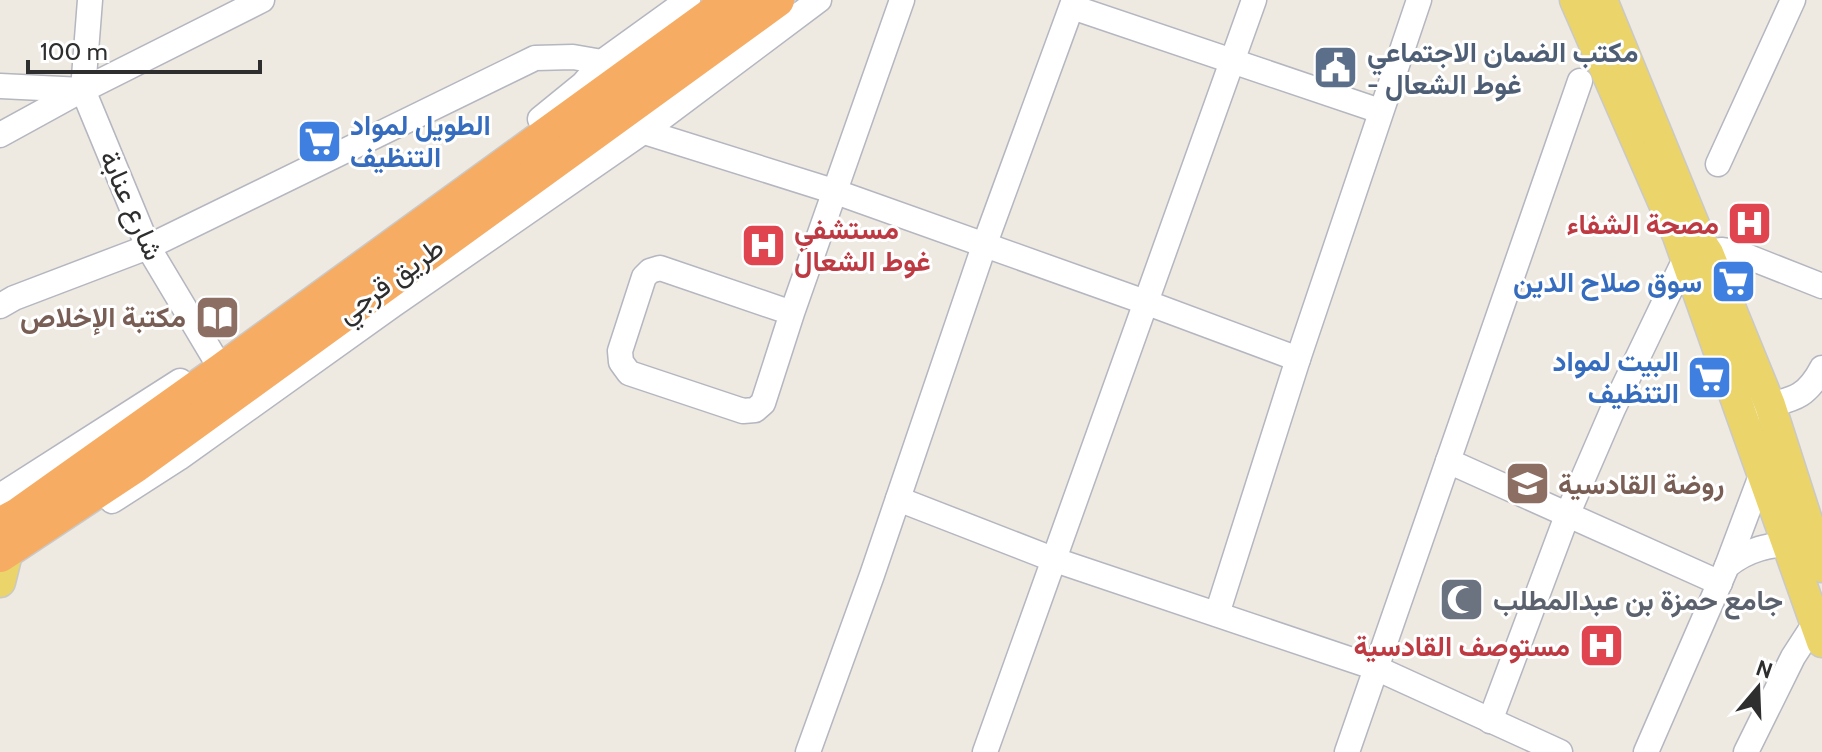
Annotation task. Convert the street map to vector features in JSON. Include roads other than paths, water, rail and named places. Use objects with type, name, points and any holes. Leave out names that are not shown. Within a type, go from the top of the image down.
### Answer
[{"type":"highway","name":"طريق قرجي","points":[[2,553],[136,465],[224,374],[732,0]]},
{"type":"highway","name":"طريق قرجي","points":[[224,374],[628,126],[777,0]]},
{"type":"main road","points":[[1575,0],[1666,206],[1696,256],[1770,405],[1811,546],[1819,632]]},
{"type":"main road","points":[[1602,0],[1702,244],[1696,256],[1741,414],[1762,473],[1811,546]]},
{"type":"street","name":"شارع عنابة","points":[[90,0],[83,90],[148,247],[224,374]]},
{"type":"street","points":[[0,135],[262,0]]},
{"type":"street","points":[[0,496],[224,374],[561,104],[602,62],[688,0]]},
{"type":"street","points":[[112,501],[179,458],[393,305],[628,126],[819,0]]},
{"type":"street","points":[[792,313],[660,268],[644,277],[620,351],[621,362],[629,373],[743,411],[755,410],[763,403],[902,0]]},
{"type":"street","points":[[985,752],[1254,0]]},
{"type":"street","points":[[1217,614],[1298,359],[1419,0]]},
{"type":"street","points":[[1718,164],[1793,0]]},
{"type":"street","points":[[808,752],[984,246],[1073,3],[1380,111]]},
{"type":"street","points":[[0,306],[148,247],[535,58],[573,57],[602,62]]},
{"type":"street","points":[[1347,752],[1580,81]]},
{"type":"street","points":[[0,86],[83,90]]},
{"type":"street","points":[[628,126],[836,192],[1298,359]]},
{"type":"street","points":[[1490,721],[1568,513],[1613,409],[1696,256],[1721,250],[1736,252],[1822,286]]},
{"type":"street","points":[[1741,414],[1802,395],[1822,368]]},
{"type":"street","points":[[1448,461],[1724,575]]},
{"type":"street","points":[[1646,752],[1724,575],[1762,473]]},
{"type":"street","points":[[898,499],[1055,560],[1376,668],[1560,752]]},
{"type":"street","points":[[1724,575],[1739,557],[1754,549],[1811,546]]},
{"type":"street","points":[[1746,752],[1793,657],[1819,632]]},
{"type":"place","name":"مكتب الضمان الاجتماعي - غوط الشعال","points":[[1336,68]]},
{"type":"place","name":"الطويل لمواد التنظيف","points":[[319,141]]},
{"type":"place","name":"مصحة الشفاء","points":[[1750,224]]},
{"type":"place","name":"مستشفي غوط الشعال","points":[[763,245]]},
{"type":"place","name":"سوق صلاح الدين","points":[[1733,282]]},
{"type":"place","name":"مكتبة الإخلاص","points":[[217,317]]},
{"type":"place","name":"البيت لمواد التنظيف","points":[[1710,377]]},
{"type":"place","name":"روضة القادسية","points":[[1527,484]]},
{"type":"place","name":"جامع حمزة بن عبدالمطلب","points":[[1462,600]]},
{"type":"place","name":"مستوصف القادسية","points":[[1601,646]]}]
